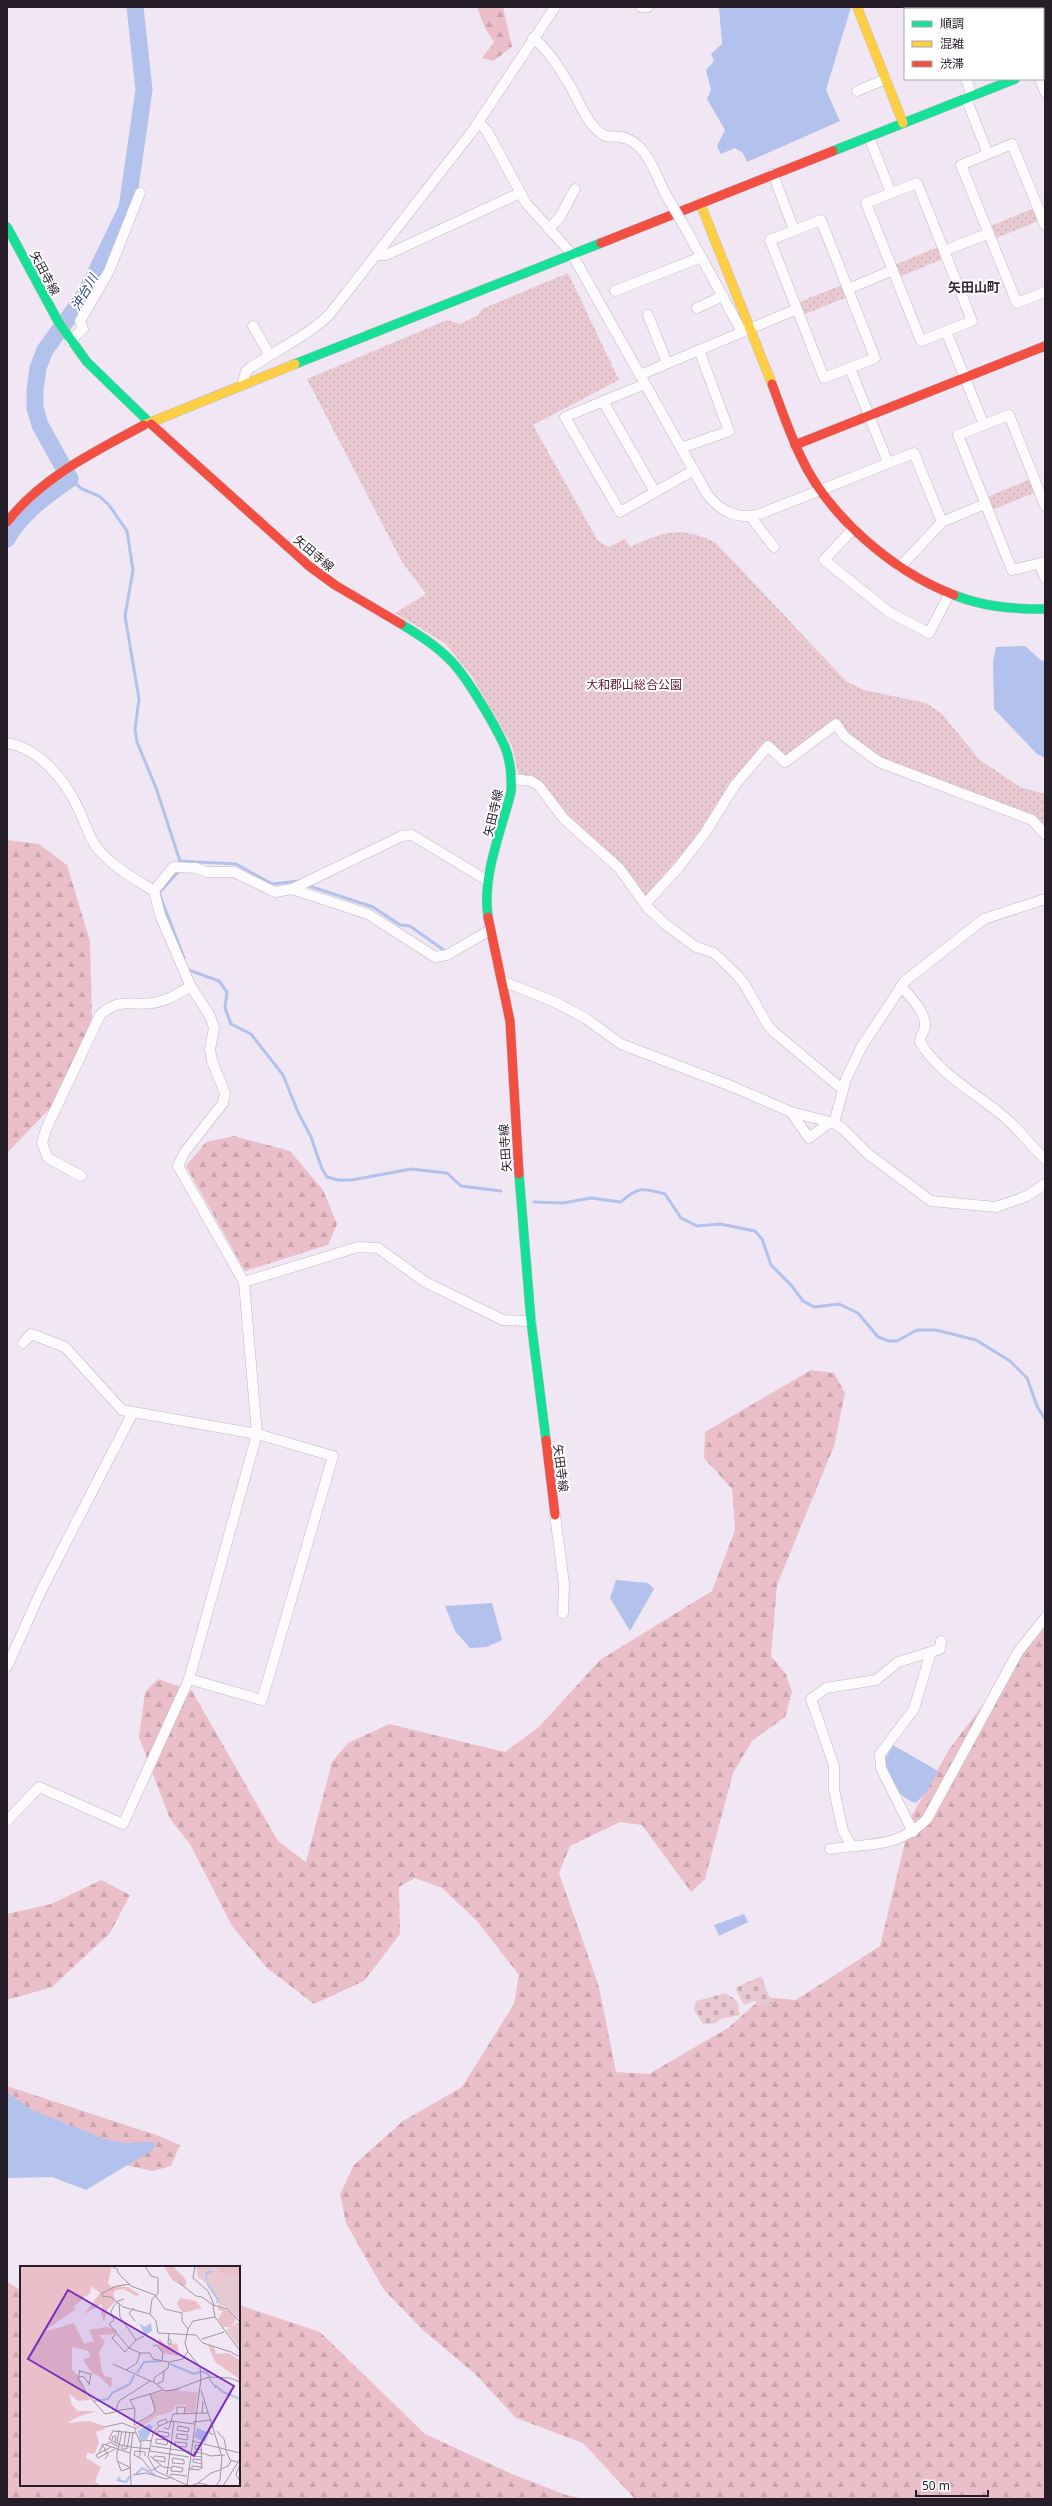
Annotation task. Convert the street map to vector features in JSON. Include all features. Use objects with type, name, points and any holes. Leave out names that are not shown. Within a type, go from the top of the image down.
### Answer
[{"type":"street","points":[[242,385],[246,371],[269,354],[321,323],[376,256],[479,123],[533,38],[555,7]]},
{"type":"street","points":[[641,7],[648,7]]},
{"type":"street","points":[[858,7],[903,123]]},
{"type":"street","points":[[533,38],[540,43],[564,77],[581,109],[596,129],[605,136],[623,138],[638,147],[651,162],[665,193],[723,296],[746,331]]},
{"type":"street","points":[[857,91],[886,79]]},
{"type":"street","points":[[966,80],[969,97],[988,154]]},
{"type":"street","points":[[7,522],[20,505],[58,475],[149,422],[1012,80]]},
{"type":"street","points":[[1040,80],[1045,92]]},
{"type":"street","points":[[479,123],[487,131],[520,193],[549,229],[572,254],[681,448],[716,506],[727,513],[751,517],[914,453],[942,522]]},
{"type":"street","points":[[869,137],[891,193]]},
{"type":"street","points":[[1044,295],[1017,303],[961,164],[1012,144],[1043,212],[1045,225]]},
{"type":"street","points":[[774,174],[794,230]]},
{"type":"street","points":[[917,183],[944,251],[972,321],[921,341],[866,203],[917,183]]},
{"type":"street","points":[[549,229],[560,217],[575,189]]},
{"type":"street","points":[[68,338],[83,329],[80,320],[109,271],[140,193]]},
{"type":"street","points":[[376,256],[386,255],[520,193]]},
{"type":"street","points":[[700,203],[746,331],[795,445],[820,490],[837,512],[900,567],[926,584],[949,595],[979,604],[1000,608],[1045,609]]},
{"type":"street","points":[[821,220],[848,289],[875,358],[824,378],[770,240],[821,220]]},
{"type":"street","name":"矢田寺線","points":[[7,227],[68,338],[96,371],[149,422],[321,575],[417,633],[442,652],[461,673],[500,736],[509,760],[512,779],[506,813],[488,881],[486,901],[490,930],[510,1021],[521,1204],[531,1321],[554,1515]]},
{"type":"street","points":[[944,251],[989,233]]},
{"type":"street","points":[[615,291],[701,257]]},
{"type":"street","points":[[848,289],[893,270]]},
{"type":"street","points":[[697,308],[723,296]]},
{"type":"street","points":[[640,375],[797,309]]},
{"type":"street","points":[[648,315],[667,363]]},
{"type":"street","points":[[254,326],[269,354]]},
{"type":"street","points":[[946,331],[984,425]]},
{"type":"street","points":[[795,445],[1045,346]]},
{"type":"street","points":[[681,448],[730,431],[699,350]]},
{"type":"street","points":[[850,368],[888,463]]},
{"type":"street","points":[[645,384],[565,416],[620,512],[694,470]]},
{"type":"street","points":[[603,401],[655,492]]},
{"type":"street","points":[[1045,506],[1041,483],[1009,415],[958,435],[1012,570],[1042,564],[1045,578]]},
{"type":"street","points":[[900,567],[942,522],[986,504]]},
{"type":"street","points":[[751,517],[774,546]]},
{"type":"street","points":[[854,528],[824,560],[889,612],[930,633],[949,595]]},
{"type":"street","points":[[645,904],[683,862],[705,833],[735,785],[768,746],[785,762],[836,724],[844,736],[879,762],[1025,816],[1032,820],[1045,834]]},
{"type":"street","points":[[7,743],[18,744],[32,752],[62,779],[98,849],[122,871],[154,892],[160,915],[191,986],[210,1016],[214,1028],[210,1049],[212,1061],[224,1093],[223,1103],[184,1153],[178,1166],[244,1282],[257,1434],[189,1679],[123,1824],[39,1787],[7,1821]]},
{"type":"street","points":[[512,779],[531,782],[539,786],[564,819],[619,868],[645,904],[665,924],[683,938],[696,947],[714,954],[730,969],[746,985],[767,1024],[774,1032],[842,1089]]},
{"type":"street","points":[[154,892],[172,867],[196,868],[206,872],[234,872],[275,892],[299,886],[402,836],[412,835],[488,881]]},
{"type":"street","points":[[299,886],[368,914],[435,957],[446,955],[490,930]]},
{"type":"street","points":[[792,1112],[809,1138],[832,1123],[842,1089],[866,1038],[900,986],[909,977],[984,919],[1045,899]]},
{"type":"street","points":[[502,981],[555,1002],[585,1018],[621,1044],[731,1086],[792,1112],[832,1123],[843,1129],[868,1154],[931,1201],[996,1207],[1026,1196],[1045,1184]]},
{"type":"street","points":[[81,1176],[48,1158],[42,1143],[46,1129],[100,1015],[111,1005],[153,1003],[168,999],[191,986]]},
{"type":"street","points":[[900,986],[914,1000],[922,1016],[925,1027],[920,1042],[928,1054],[957,1081],[1008,1120],[1045,1159]]},
{"type":"street","points":[[244,1282],[358,1247],[378,1248],[425,1282],[503,1320],[531,1321]]},
{"type":"street","points":[[23,1343],[31,1334],[65,1347],[122,1410],[132,1414],[257,1434],[333,1456],[262,1700],[189,1679]]},
{"type":"street","points":[[7,1667],[42,1591],[132,1414]]},
{"type":"street","points":[[554,1515],[564,1584],[563,1614]]},
{"type":"street","points":[[830,1849],[901,1839],[913,1832],[927,1819],[1018,1652],[1045,1618]]},
{"type":"street","points":[[852,1846],[843,1831],[834,1790],[834,1766],[811,1699],[826,1688],[876,1680],[898,1662],[926,1652],[940,1649],[941,1641]]},
{"type":"street","points":[[913,1832],[880,1768],[880,1754],[914,1709],[931,1652]]},
{"type":"green space","points":[[477,7],[503,7],[512,47],[493,61],[482,58],[494,42],[485,28]]},
{"type":"green space","points":[[1034,208],[1039,221],[996,238],[991,226]]},
{"type":"green space","points":[[938,247],[943,259],[899,277],[894,265]]},
{"type":"green space","name":"大和郡山総合公園","points":[[568,273],[619,380],[533,425],[598,541],[609,547],[625,539],[630,547],[662,534],[682,532],[704,537],[716,543],[846,681],[864,690],[926,703],[941,713],[980,760],[1020,787],[1045,794],[1045,830],[869,753],[832,722],[785,759],[766,742],[728,785],[699,835],[644,898],[568,818],[538,781],[518,773],[512,746],[473,678],[446,644],[395,613],[426,594],[402,562],[307,379],[447,320],[460,324],[478,315],[482,309]]},
{"type":"green space","points":[[842,285],[847,297],[803,315],[799,302]]},
{"type":"green space","points":[[1031,479],[1036,492],[992,510],[987,497]]},
{"type":"green space","points":[[7,840],[39,844],[67,865],[90,941],[92,1018],[61,1097],[7,1153]]},
{"type":"green space","points":[[234,1136],[290,1151],[323,1190],[337,1224],[328,1245],[245,1271],[186,1166],[206,1142]]},
{"type":"green space","points":[[811,1370],[834,1373],[845,1393],[834,1446],[777,1585],[771,1656],[786,1674],[792,1692],[785,1717],[752,1741],[733,1773],[705,1879],[691,1892],[642,1825],[620,1822],[570,1846],[559,1873],[599,1987],[616,2072],[649,2074],[728,2028],[763,1997],[796,2000],[880,1946],[911,1817],[950,1748],[980,1709],[1045,1613],[1045,2499],[635,2499],[583,2443],[516,2418],[475,2374],[423,2330],[384,2290],[346,2223],[340,2194],[354,2165],[403,2121],[462,2087],[514,2004],[519,1975],[477,1921],[442,1888],[415,1878],[399,1887],[400,1934],[364,1981],[314,2004],[267,1968],[232,1926],[190,1844],[170,1819],[139,1737],[145,1692],[158,1679],[192,1691],[278,1841],[306,1862],[332,1762],[348,1743],[389,1724],[505,1752],[539,1727],[600,1660],[712,1591],[735,1530],[732,1489],[704,1458],[705,1432]]},
{"type":"green space","points":[[101,1880],[130,1895],[110,1933],[52,1987],[7,2000],[7,1914],[51,1904]]},
{"type":"green space","points":[[761,1976],[772,2003],[766,2007],[754,2001],[744,2005],[735,1988]]},
{"type":"green space","points":[[726,1993],[737,2001],[740,2015],[720,2019],[716,2023],[703,2024],[694,2010],[696,2001]]},
{"type":"green space","points":[[7,2086],[159,2136],[180,2145],[171,2166],[153,2171],[7,2140]]},
{"type":"green space","points":[[7,2282],[20,2289],[20,2486],[240,2486],[240,2305],[320,2332],[425,2434],[512,2474],[566,2495],[586,2499],[7,2499]]},
{"type":"water","points":[[719,7],[851,7],[826,90],[840,121],[747,162],[743,153],[735,148],[721,154],[717,146],[725,130],[707,99],[711,90],[706,70],[714,61],[711,54],[722,44]]},
{"type":"water","points":[[1025,646],[1042,661],[1045,660],[1045,758],[1037,754],[994,709],[993,661],[996,647]]},
{"type":"water","points":[[616,1580],[648,1583],[654,1589],[630,1631],[610,1598]]},
{"type":"water","points":[[492,1603],[502,1640],[487,1647],[470,1648],[455,1631],[445,1606]]},
{"type":"water","points":[[893,1745],[938,1771],[927,1791],[916,1803],[904,1797],[899,1792],[888,1774],[884,1761]]},
{"type":"water","points":[[744,1914],[748,1922],[719,1936],[714,1925]]},
{"type":"water","points":[[7,2092],[32,2110],[105,2139],[124,2143],[153,2142],[155,2144],[154,2149],[86,2190],[52,2177],[7,2178]]},
{"type":"waterway","name":"沖台川","points":[[7,539],[19,521],[27,513],[70,479],[40,425],[35,408],[35,390],[38,368],[45,350],[85,295],[127,208],[144,90],[135,7]]},
{"type":"waterway","points":[[70,479],[82,489],[99,496],[109,505],[127,531],[133,570],[125,616],[139,699],[135,729],[137,742],[156,788],[180,861],[178,872],[159,893],[184,958]]},
{"type":"waterway","points":[[180,861],[236,864],[272,884],[299,881]]},
{"type":"waterway","points":[[306,885],[373,907],[400,925],[410,926],[445,951]]},
{"type":"waterway","points":[[189,970],[219,981],[227,992],[225,1008],[231,1024],[251,1034],[283,1075],[298,1112],[311,1137],[322,1169],[327,1177],[338,1180],[352,1180],[411,1169],[447,1173],[461,1186],[501,1191]]},
{"type":"waterway","points":[[534,1202],[563,1203],[591,1198],[621,1202],[637,1191],[652,1190],[665,1194],[681,1218],[697,1226],[720,1224],[755,1231],[762,1239],[771,1265],[791,1285],[803,1301],[814,1307],[839,1304],[858,1313],[878,1337],[889,1341],[897,1341],[917,1330],[936,1330],[976,1340],[1010,1361],[1027,1378],[1037,1406],[1045,1419]]},
{"type":"traffic: fast","points":[[833,151],[1012,80]]},
{"type":"traffic: fast","points":[[7,227],[59,323],[87,362],[151,424]]},
{"type":"traffic: fast","points":[[295,364],[601,243]]},
{"type":"traffic: fast","points":[[954,595],[988,605],[1045,609]]},
{"type":"traffic: fast","points":[[401,624],[434,646],[452,662],[488,715],[507,752],[510,769],[511,792],[490,870],[487,901],[488,917]]},
{"type":"traffic: fast","points":[[519,1174],[531,1321],[546,1440]]},
{"type":"traffic: slow","points":[[857,7],[903,123]]},
{"type":"traffic: slow","points":[[700,203],[772,384]]},
{"type":"traffic: slow","points":[[144,425],[295,364]]},
{"type":"traffic: jam","points":[[601,243],[833,151]]},
{"type":"traffic: jam","points":[[795,445],[1045,346]]},
{"type":"traffic: jam","points":[[772,384],[792,438],[800,455],[812,477],[827,499],[844,519],[885,556],[931,585],[954,595]]},
{"type":"traffic: jam","points":[[151,424],[309,566],[335,585],[401,624]]},
{"type":"traffic: jam","points":[[7,522],[21,506],[53,479],[106,445],[144,425]]},
{"type":"traffic: jam","points":[[488,917],[510,1021],[519,1174]]},
{"type":"traffic: jam","points":[[546,1440],[555,1515]]},
{"type":"district","name":"矢田山町","points":[[974,287]]}]
